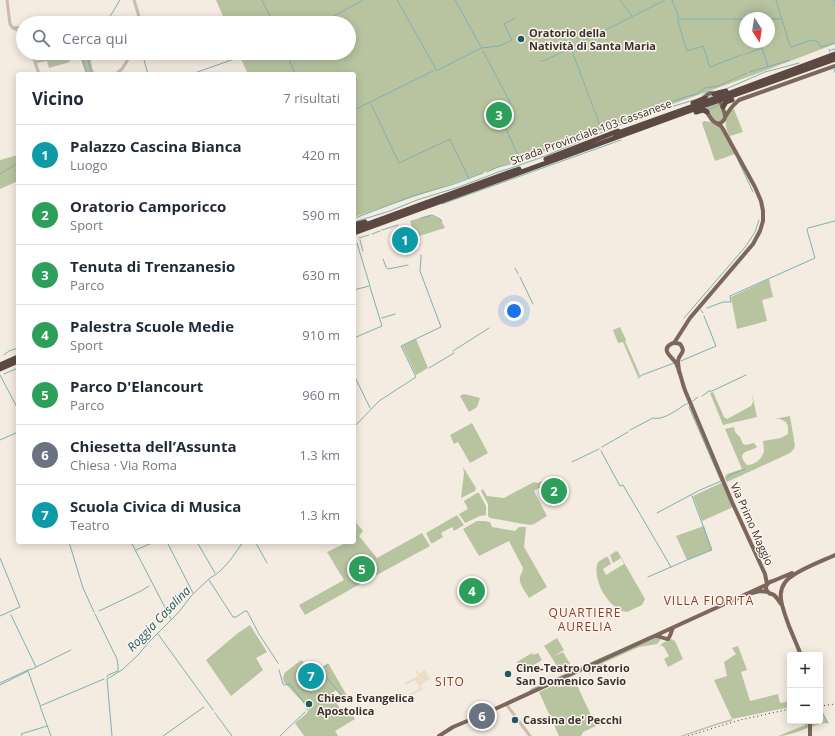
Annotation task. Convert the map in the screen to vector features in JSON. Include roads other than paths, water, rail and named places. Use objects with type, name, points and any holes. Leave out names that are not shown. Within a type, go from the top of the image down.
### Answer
[{"type":"highway","name":"Strada Provinciale 103 Cassanese","points":[[827,60],[835,54]]},
{"type":"highway","name":"Strada Provinciale 103 Cassanese","points":[[356,228],[546,159],[723,98],[827,60],[835,59]]},
{"type":"highway","points":[[714,94],[765,77],[827,60]]},
{"type":"highway","points":[[723,108],[726,102],[780,82],[827,60]]},
{"type":"highway","points":[[546,159],[705,98]]},
{"type":"highway","name":"Strada Provinciale 103 Cassanese","points":[[356,232],[700,106]]},
{"type":"highway","points":[[553,160],[589,150],[704,110],[707,112]]},
{"type":"highway","points":[[356,224],[397,213]]},
{"type":"highway","points":[[0,365],[16,359]]},
{"type":"highway","points":[[0,369],[16,359]]},
{"type":"main road","points":[[716,123],[722,122],[735,103],[740,100],[835,66]]},
{"type":"main road","points":[[679,372],[673,358],[668,355],[667,350],[669,346],[674,343],[690,318],[753,243],[760,231],[763,221],[763,211],[758,193],[723,129],[721,126],[712,121],[707,112],[704,103],[705,98],[709,94],[714,94],[718,98],[723,108],[725,118],[723,129]]},
{"type":"main road","points":[[723,108],[727,110],[731,108]]},
{"type":"main road","points":[[679,372],[679,357],[683,352],[680,341],[683,328]]},
{"type":"main road","points":[[674,343],[680,345]]},
{"type":"main road","points":[[673,358],[679,357]]},
{"type":"main road","name":"Via Primo Maggio","points":[[679,372],[685,391],[765,574],[773,581]]},
{"type":"main road","points":[[439,736],[452,727],[745,596],[768,582],[804,569],[835,555]]},
{"type":"main road","points":[[774,595],[778,594],[788,579],[804,569]]},
{"type":"main road","name":"Via Primo Maggio","points":[[765,574],[766,584]]},
{"type":"main road","points":[[773,581],[780,583],[781,604]]},
{"type":"main road","points":[[766,584],[768,592]]},
{"type":"main road","points":[[745,596],[758,592],[768,592],[774,595],[781,604],[800,652]]},
{"type":"main road","points":[[656,636],[667,639],[669,638],[674,627]]},
{"type":"main road","points":[[664,632],[669,632],[670,635]]},
{"type":"main road","points":[[663,638],[662,634],[664,632]]},
{"type":"main road","points":[[810,724],[810,736]]},
{"type":"street","points":[[7,0],[10,24],[13,28],[16,29]]},
{"type":"street","points":[[134,0],[139,16]]},
{"type":"street","points":[[34,60],[38,72]]},
{"type":"street","points":[[118,72],[128,60]]},
{"type":"street","points":[[506,704],[530,736]]},
{"type":"waterway","points":[[110,16],[120,0]]},
{"type":"waterway","points":[[262,0],[270,16]]},
{"type":"waterway","points":[[334,16],[363,0]]},
{"type":"waterway","points":[[397,0],[436,69],[435,70]]},
{"type":"waterway","points":[[455,0],[481,47]]},
{"type":"waterway","points":[[620,0],[632,16]]},
{"type":"waterway","points":[[541,61],[546,60],[665,0]]},
{"type":"waterway","points":[[672,0],[678,15],[678,22],[687,51],[703,46],[710,67],[741,55]]},
{"type":"waterway","points":[[776,0],[791,47],[812,40],[818,42],[821,47],[835,43]]},
{"type":"waterway","points":[[436,71],[481,48],[499,46],[512,40],[504,24],[515,18]]},
{"type":"waterway","points":[[679,19],[730,19]]},
{"type":"waterway","points":[[732,19],[739,19]]},
{"type":"waterway","points":[[775,19],[782,19]]},
{"type":"waterway","points":[[743,55],[762,48],[768,66]]},
{"type":"waterway","points":[[831,50],[835,49]]},
{"type":"waterway","points":[[483,51],[511,104],[498,111],[520,160]]},
{"type":"waterway","points":[[572,51],[601,128]]},
{"type":"waterway","points":[[82,60],[86,72]]},
{"type":"waterway","points":[[88,60],[91,72]]},
{"type":"waterway","points":[[144,60],[147,72]]},
{"type":"waterway","points":[[198,72],[231,60]]},
{"type":"waterway","points":[[289,60],[294,72]]},
{"type":"waterway","points":[[750,72],[790,60]]},
{"type":"waterway","points":[[726,89],[765,72],[799,63]]},
{"type":"waterway","points":[[356,109],[433,71]]},
{"type":"waterway","points":[[574,139],[640,111],[696,94],[705,88],[718,86],[747,73]]},
{"type":"waterway","points":[[702,96],[707,92],[713,91]]},
{"type":"waterway","points":[[356,221],[390,211],[417,200],[459,187],[540,158],[644,115],[694,100]]},
{"type":"waterway","points":[[371,104],[399,163],[450,139],[469,179]]},
{"type":"waterway","points":[[709,109],[719,105]]},
{"type":"waterway","points":[[442,204],[621,140]]},
{"type":"waterway","points":[[487,172],[498,167],[517,162],[568,141]]},
{"type":"waterway","points":[[738,160],[753,192]]},
{"type":"waterway","points":[[0,174],[16,164]]},
{"type":"waterway","points":[[356,218],[413,196],[454,184],[483,173]]},
{"type":"waterway","points":[[421,218],[432,215],[442,221]]},
{"type":"waterway","points":[[684,318],[746,246],[755,232],[759,220]]},
{"type":"waterway","points":[[707,308],[723,302],[731,302],[730,296],[815,258],[807,230],[808,228],[835,221]]},
{"type":"waterway","points":[[382,230],[398,225]]},
{"type":"waterway","points":[[372,234],[380,231]]},
{"type":"waterway","points":[[359,238],[369,235]]},
{"type":"waterway","points":[[360,240],[363,251]]},
{"type":"waterway","points":[[357,243],[370,286]]},
{"type":"waterway","points":[[356,425],[379,401],[416,377],[401,346],[441,327],[420,271],[421,255]]},
{"type":"waterway","points":[[383,259],[388,269],[408,265]]},
{"type":"waterway","points":[[515,268],[518,274]]},
{"type":"waterway","points":[[520,277],[533,304]]},
{"type":"waterway","points":[[356,289],[369,286]]},
{"type":"waterway","points":[[356,337],[382,326],[370,287]]},
{"type":"waterway","points":[[382,318],[395,314]]},
{"type":"waterway","points":[[681,361],[716,346],[704,316]]},
{"type":"waterway","points":[[453,351],[489,328]]},
{"type":"waterway","points":[[4,355],[9,351],[16,349]]},
{"type":"waterway","points":[[429,368],[454,353]]},
{"type":"waterway","points":[[638,378],[642,375],[674,363]]},
{"type":"waterway","points":[[4,374],[16,369]]},
{"type":"waterway","points":[[0,375],[16,405]]},
{"type":"waterway","points":[[702,396],[709,391],[746,375]]},
{"type":"waterway","points":[[356,379],[370,408]]},
{"type":"waterway","points":[[693,401],[698,397]]},
{"type":"waterway","points":[[630,430],[653,418],[661,418],[666,416],[686,404]]},
{"type":"waterway","points":[[657,513],[698,491],[721,481],[689,407]]},
{"type":"waterway","points":[[602,447],[628,432]]},
{"type":"waterway","points":[[0,440],[16,433]]},
{"type":"waterway","points":[[572,462],[599,449]]},
{"type":"waterway","points":[[601,451],[620,486],[623,485],[671,567]]},
{"type":"waterway","points":[[726,479],[730,475],[745,469]]},
{"type":"waterway","points":[[648,577],[712,550],[692,496]]},
{"type":"waterway","points":[[70,544],[83,588],[94,612]]},
{"type":"waterway","points":[[132,544],[171,619]]},
{"type":"waterway","points":[[136,550],[150,544]]},
{"type":"waterway","points":[[168,544],[193,593]]},
{"type":"waterway","points":[[198,544],[215,573]]},
{"type":"waterway","name":"Roggia Casalina","points":[[112,736],[107,679],[122,670],[139,654],[178,613],[192,595],[224,567],[242,544]]},
{"type":"waterway","points":[[257,544],[267,563]]},
{"type":"waterway","points":[[0,558],[20,607],[0,616]]},
{"type":"waterway","points":[[209,580],[233,617],[247,611],[259,634],[278,663]]},
{"type":"waterway","points":[[99,611],[149,586]]},
{"type":"waterway","points":[[95,614],[117,659],[118,671],[108,675],[107,677]]},
{"type":"waterway","points":[[11,615],[36,667]]},
{"type":"waterway","points":[[158,634],[213,710]]},
{"type":"waterway","points":[[530,690],[651,636]]},
{"type":"waterway","points":[[0,683],[71,650]]},
{"type":"waterway","points":[[328,665],[322,669],[322,672],[342,696]]},
{"type":"waterway","points":[[279,670],[283,684],[290,684],[308,708],[307,710]]},
{"type":"waterway","points":[[28,671],[40,705]]},
{"type":"waterway","points":[[0,685],[28,671]]},
{"type":"waterway","points":[[51,736],[40,706],[104,679]]},
{"type":"waterway","points":[[163,736],[204,707]]},
{"type":"waterway","points":[[280,736],[305,712]]},
{"type":"waterway","points":[[215,713],[232,736]]},
{"type":"waterway","points":[[823,714],[828,723]]},
{"type":"waterway","points":[[22,736],[21,734],[47,726]]},
{"type":"railway","points":[[823,706],[835,704]]},
{"type":"railway","points":[[688,736],[740,720],[787,710]]},
{"type":"place","name":"Oratorio della Natività di Santa Maria","points":[[521,39]]},
{"type":"place","name":"Tenuta di Trenzanesio","points":[[499,115]]},
{"type":"place","name":"Palazzo Cascina Bianca","points":[[405,240]]},
{"type":"place","name":"Oratorio Camporicco","points":[[554,491]]},
{"type":"place","name":"Parco D'Elancourt","points":[[362,569]]},
{"type":"place","name":"Palestra Scuole Medie","points":[[472,591]]},
{"type":"place","name":"Cine-Teatro Oratorio San Domenico Savio","points":[[508,674]]},
{"type":"place","name":"Scuola Civica di Musica","points":[[311,676]]},
{"type":"place","name":"Chiesa Evangelica Apostolica","points":[[309,704]]},
{"type":"place","name":"Chiesetta dell’Assunta","points":[[482,716]]},
{"type":"place","name":"Cassina de' Pecchi","points":[[515,720]]},
{"type":"district","name":"VILLA FIORITA","points":[[709,601]]},
{"type":"district","name":"QUARTIERE AURELIA","points":[[585,620]]},
{"type":"district","name":"SITO","points":[[450,682]]}]
